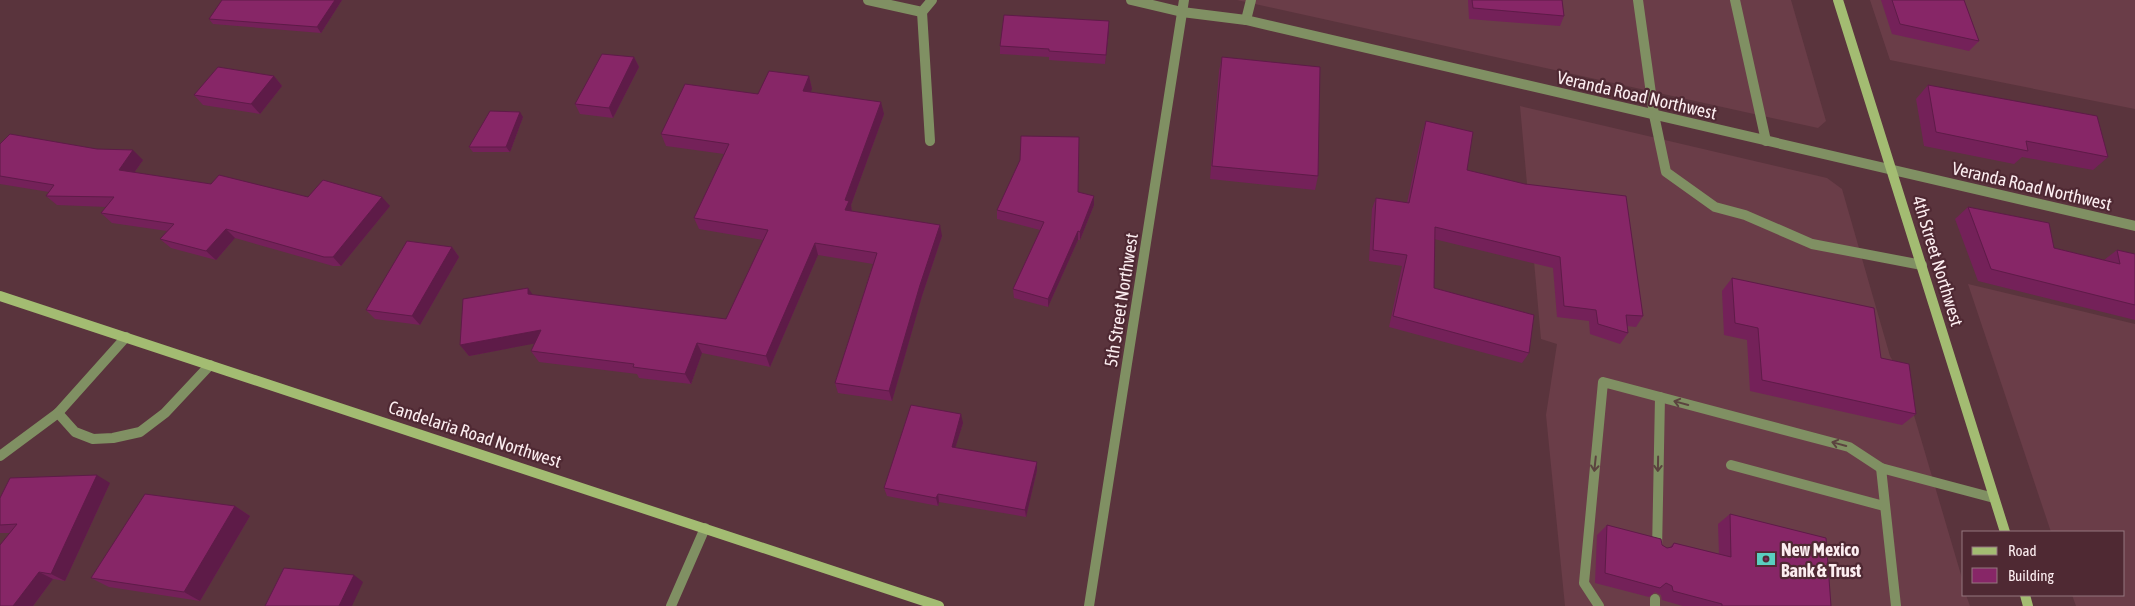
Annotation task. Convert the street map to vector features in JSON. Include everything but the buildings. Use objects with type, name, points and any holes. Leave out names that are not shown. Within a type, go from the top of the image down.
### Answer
[{"type":"main road","name":"4th Street Northwest","points":[[1838,0],[2005,531]]},
{"type":"main road","name":"Candelaria Road Northwest","points":[[0,296],[939,606]]},
{"type":"street","points":[[868,0],[922,12]]},
{"type":"street","points":[[930,141],[922,12],[932,0]]},
{"type":"street","name":"Veranda Road Northwest","points":[[1131,0],[1182,12],[1246,20],[2135,226]]},
{"type":"street","name":"5th Street Northwest","points":[[1089,606],[1184,0]]},
{"type":"street","points":[[1246,20],[1250,0]]},
{"type":"street","points":[[1638,0],[1654,115],[1666,172],[1714,207],[1746,215],[1812,244],[1922,265]]},
{"type":"street","points":[[1735,0],[1766,141]]},
{"type":"street","points":[[0,456],[58,413],[126,337]]},
{"type":"street","points":[[58,413],[75,432],[93,439],[113,438],[140,432],[165,413],[210,365]]},
{"type":"street","points":[[1599,606],[1584,583],[1603,382],[1849,447],[1880,468],[1994,498]]},
{"type":"street","points":[[1657,551],[1660,397]]},
{"type":"street","points":[[1731,466],[1884,506]]},
{"type":"street","points":[[1880,468],[1896,606]]},
{"type":"street","points":[[672,606],[705,528]]},
{"type":"shaded area","points":[[1237,0],[1791,0],[1826,121],[1818,128]]},
{"type":"shaded area","points":[[1870,0],[2135,0],[2135,109],[1890,60]]},
{"type":"shaded area","points":[[1520,106],[1827,178],[1842,189],[1890,356],[1903,378],[1962,578],[1962,596],[1966,596],[1970,606],[1565,606],[1546,415],[1557,344],[1541,339]]},
{"type":"shaded area","points":[[1968,284],[2135,324],[2135,606],[2076,606],[2072,596],[2125,596],[2125,531],[2051,531]]},
{"type":"place","name":"New Mexico Bank & Trust","points":[[1766,559]]}]
